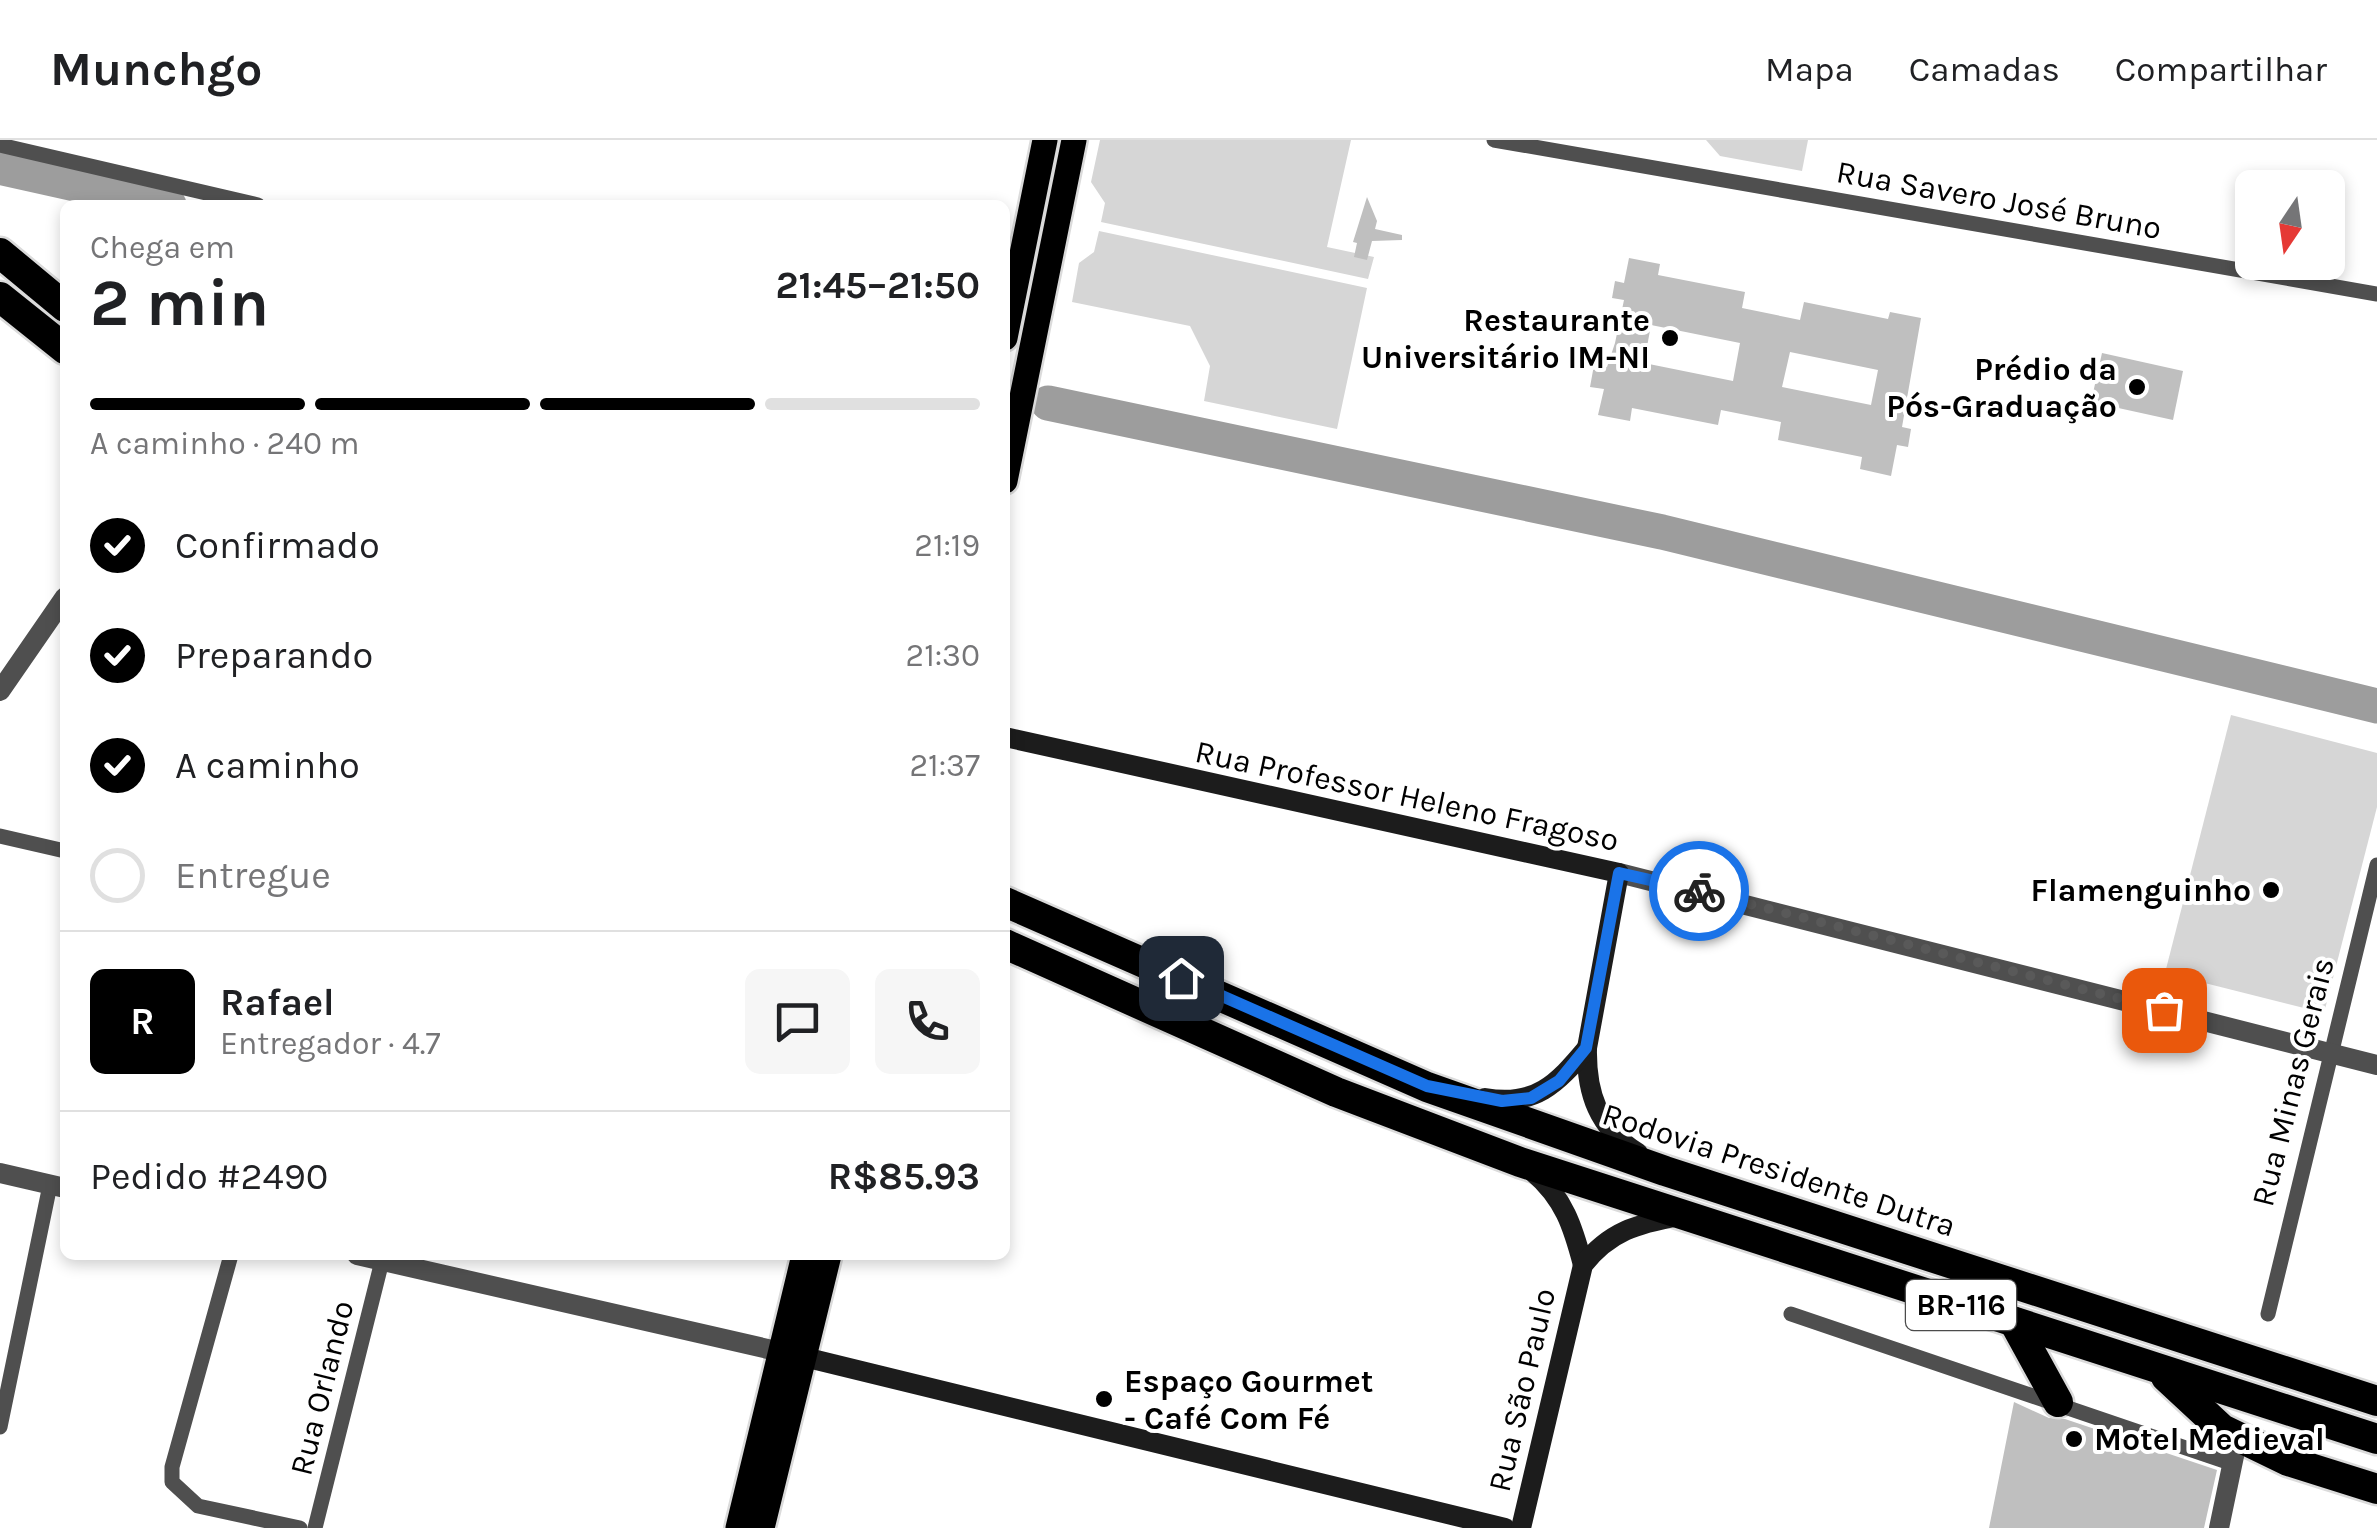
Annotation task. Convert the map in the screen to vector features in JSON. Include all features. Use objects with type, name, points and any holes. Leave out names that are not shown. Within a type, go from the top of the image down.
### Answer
[{"type":"highway","points":[[0,253],[60,303]]},
{"type":"highway","points":[[0,297],[60,345]]},
{"type":"highway","name":"Rodovia Presidente Dutra","points":[[1010,904],[1427,1086],[1665,1171],[2377,1402]]},
{"type":"highway","name":"BR-116","points":[[1010,946],[1336,1092],[1520,1162],[2377,1439]]},
{"type":"highway","points":[[2014,1322],[2058,1402]]},
{"type":"highway","points":[[2152,1366],[2212,1421],[2236,1450],[2288,1460],[2377,1489]]},
{"type":"main road","points":[[1010,314],[1046,140]]},
{"type":"main road","points":[[1010,455],[1074,140]]},
{"type":"main road","name":"Rua Professor Heleno Fragoso","points":[[1010,738],[1619,873]]},
{"type":"main road","points":[[1619,873],[1586,1048],[1590,1094],[1600,1118],[1625,1145],[1665,1171]]},
{"type":"main road","points":[[1427,1086],[1502,1101],[1531,1098],[1559,1081],[1586,1048]]},
{"type":"main road","name":"Rua São Paulo","points":[[1520,1162],[1559,1199],[1572,1224],[1583,1265]]},
{"type":"main road","name":"Rua São Paulo","points":[[1521,1528],[1583,1265],[1601,1243],[1619,1231],[1686,1215]]},
{"type":"main road","points":[[793,1354],[803,1260]]},
{"type":"main road","points":[[747,1526],[793,1354],[827,1260]]},
{"type":"main road","points":[[793,1354],[1506,1528]]},
{"type":"street","name":"Rua Savero José Bruno","points":[[1494,140],[2377,294]]},
{"type":"street","points":[[0,145],[236,200]]},
{"type":"street","points":[[2,684],[60,604]]},
{"type":"street","points":[[0,836],[60,849]]},
{"type":"street","name":"Rua Minas Gerais","points":[[2268,1314],[2377,865]]},
{"type":"street","name":"Rua Professor Heleno Fragoso","points":[[1619,873],[2377,1065]]},
{"type":"street","points":[[0,1174],[58,1187],[0,1428]]},
{"type":"street","points":[[230,1260],[172,1467],[172,1482],[198,1506],[300,1528]]},
{"type":"street","points":[[382,1260],[793,1354]]},
{"type":"street","name":"Rua Orlando","points":[[315,1528],[382,1260]]},
{"type":"street","points":[[1790,1314],[2058,1402],[2236,1450],[2220,1528]]},
{"type":"shaded area","points":[[1100,140],[1351,140],[1327,247],[1374,257],[1368,279],[1101,222],[1105,203],[1091,182]]},
{"type":"shaded area","points":[[1706,140],[1808,140],[1802,171],[1720,156]]},
{"type":"shaded area","points":[[1099,231],[1367,288],[1337,429],[1204,401],[1210,366],[1190,326],[1072,302],[1079,263],[1094,252]]},
{"type":"shaded area","name":"Flamenguinho","points":[[2231,715],[2377,753],[2377,807],[2324,1013],[2165,973]]},
{"type":"building","points":[[1367,197],[1377,221],[1375,229],[1402,235],[1402,240],[1372,241],[1367,260],[1354,257],[1357,243],[1353,242]]},
{"type":"building","points":[[1629,258],[1660,264],[1658,275],[1745,292],[1742,308],[1800,320],[1804,302],[1888,319],[1890,312],[1921,318],[1902,427],[1911,429],[1908,447],[1897,445],[1891,476],[1860,469],[1862,457],[1778,440],[1781,422],[1721,410],[1718,425],[1632,408],[1630,421],[1598,415],[1604,389],[1590,387],[1594,365],[1607,367],[1624,300],[1612,298],[1615,281],[1624,283]],"holes":[[[1651,325],[1740,343],[1733,381],[1644,363]],[[1790,352],[1878,370],[1871,405],[1782,387]]]},
{"type":"building","name":"Prédio da Pós-Graduação","points":[[2102,353],[2183,371],[2173,420],[2091,402]]},
{"type":"building","name":"Motel Medieval","points":[[2014,1402],[2049,1418],[2065,1419],[2217,1470],[2204,1528],[1989,1528]]},
{"type":"waterway","points":[[3,168],[147,200]]},
{"type":"waterway","points":[[1048,403],[1662,532],[2377,706]]},
{"type":"way so far","points":[[1699,891],[2164,1010]]},
{"type":"place","name":"Restaurante Universitário IM-NI","points":[[1670,338]]},
{"type":"place","name":"Prédio da Pós-Graduação","points":[[2137,387]]},
{"type":"place","name":"Flamenguinho","points":[[2271,890]]},
{"type":"place","name":"Espaço Gourmet - Café Com Fé","points":[[1104,1399]]},
{"type":"place","name":"Motel Medieval","points":[[2074,1439]]},
{"type":"route","points":[[1181,978],[1427,1086],[1502,1101],[1522,1100],[1559,1081],[1586,1048],[1619,873],[1699,891]]}]
